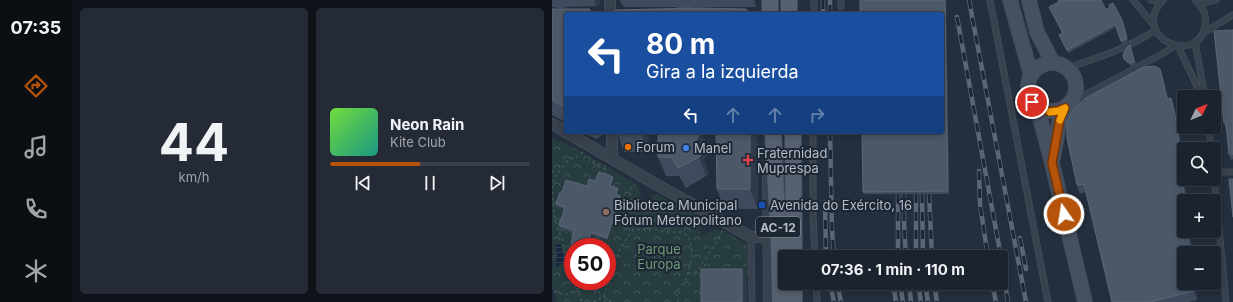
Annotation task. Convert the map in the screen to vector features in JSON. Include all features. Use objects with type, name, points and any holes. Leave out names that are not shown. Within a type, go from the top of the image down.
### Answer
[{"type":"main road","points":[[770,0],[770,12]]},
{"type":"main road","points":[[788,0],[789,12]]},
{"type":"main road","points":[[1010,0],[1031,75]]},
{"type":"main road","points":[[1028,0],[1037,32],[1053,63]]},
{"type":"main road","points":[[1052,163],[1060,118],[1069,104],[1076,87],[1075,80],[1067,68],[1060,64],[1053,63],[1040,66],[1031,75],[1027,89],[1032,102],[1038,108],[1051,112],[1069,104]]},
{"type":"main road","points":[[1038,108],[1085,302]]},
{"type":"main road","name":"AC-12","points":[[773,134],[780,302]]},
{"type":"main road","name":"AC-12","points":[[794,250],[795,134]]},
{"type":"main road","points":[[794,290],[794,302]]},
{"type":"street","points":[[610,0],[610,12]]},
{"type":"street","points":[[554,127],[564,133]]},
{"type":"street","points":[[567,134],[751,237],[768,237]]},
{"type":"street","points":[[612,134],[612,159]]},
{"type":"street","points":[[795,134],[800,162],[801,250]]},
{"type":"street","points":[[769,302],[768,176],[774,151]]},
{"type":"street","points":[[802,290],[802,302]]},
{"type":"lane","points":[[814,0],[814,12]]},
{"type":"lane","points":[[841,0],[841,7]]},
{"type":"lane","points":[[990,0],[1048,302]]},
{"type":"lane","points":[[1133,0],[1155,28],[1160,37],[1166,42],[1176,46],[1200,90]]},
{"type":"lane","points":[[1151,0],[1162,1],[1156,10],[1154,18],[1155,28]]},
{"type":"lane","points":[[1203,32],[1206,21],[1205,14],[1197,2],[1216,0]]},
{"type":"lane","points":[[1069,104],[1176,46],[1189,45],[1195,42],[1203,32],[1233,15]]},
{"type":"lane","points":[[1067,68],[1110,54],[1128,46],[1155,28]]},
{"type":"lane","points":[[1195,42],[1203,90]]},
{"type":"lane","points":[[813,134],[815,250]]},
{"type":"lane","points":[[1221,173],[1233,172]]},
{"type":"lane","points":[[1215,186],[1226,302]]},
{"type":"lane","points":[[751,237],[752,302]]},
{"type":"lane","points":[[816,290],[817,302]]},
{"type":"path","points":[[564,249],[554,213],[552,184],[557,174],[569,159],[579,156],[584,152]]},
{"type":"path","points":[[603,176],[606,170],[589,161],[590,159],[608,168]]},
{"type":"path","points":[[552,171],[557,174]]},
{"type":"path","points":[[631,187],[630,196],[634,206],[633,230]]},
{"type":"path","points":[[593,302],[604,296],[615,259],[626,238],[633,230],[652,228],[666,232],[682,232],[692,244],[688,273],[677,293],[678,302]]},
{"type":"path","points":[[688,273],[693,273],[697,270],[716,243],[722,229]]},
{"type":"path","points":[[558,230],[574,235]]},
{"type":"path","points":[[554,291],[565,295],[573,290]]},
{"type":"path","points":[[578,290],[579,298],[583,302]]},
{"type":"path","points":[[604,296],[612,302]]},
{"type":"green space","name":"Parque Europa","points":[[552,138],[571,146],[637,185],[641,194],[640,208],[647,211],[652,197],[656,194],[703,218],[703,224],[698,229],[702,236],[713,230],[725,231],[747,245],[748,277],[705,277],[700,302],[557,302],[552,285]]},
{"type":"water","points":[[556,244],[561,245],[564,256],[564,262],[557,267]]},
{"type":"building","points":[[860,0],[945,0],[948,191],[863,192],[862,134],[944,134],[944,12],[860,12]]},
{"type":"building","points":[[1058,0],[1101,0],[1106,10],[1110,7],[1109,5],[1113,3],[1122,20],[1127,38],[1121,41],[1115,24],[1067,50],[1059,35],[1063,33],[1049,7],[1059,2]]},
{"type":"building","points":[[697,8],[746,9],[749,12],[615,12],[615,10]]},
{"type":"building","points":[[552,9],[589,9],[592,12],[564,12],[564,107],[552,100]]},
{"type":"building","points":[[1233,30],[1233,154],[1229,154],[1226,123],[1224,123],[1214,31]]},
{"type":"building","points":[[1130,45],[1134,61],[1130,63],[1124,59],[1123,55],[1127,47]]},
{"type":"building","points":[[1154,66],[1160,69],[1167,99],[1171,98],[1177,124],[1179,142],[1177,142],[1177,186],[1183,186],[1184,194],[1177,194],[1177,238],[1189,238],[1189,246],[1177,246],[1177,290],[1194,291],[1150,302],[1112,302],[1084,184],[1077,185],[1067,138],[1067,122],[1074,108],[1086,98],[1144,67]]},
{"type":"building","points":[[658,134],[700,134],[695,142],[702,154],[699,157],[678,168],[671,157],[658,157]]},
{"type":"building","points":[[716,134],[750,134],[750,189],[717,189]]},
{"type":"building","points":[[599,172],[613,177],[610,186],[618,188],[616,194],[620,196],[607,238],[591,232],[589,238],[572,238],[574,230],[559,225],[565,207],[556,204],[560,192],[562,192],[566,180],[587,186],[589,179],[595,181]]},
{"type":"building","points":[[1229,179],[1233,179],[1233,217]]},
{"type":"building","points":[[701,269],[742,269],[742,302],[701,302]]},
{"type":"railway","points":[[823,0],[823,12]]},
{"type":"railway","points":[[830,0],[830,12]]},
{"type":"railway","points":[[969,0],[1026,302]]},
{"type":"railway","points":[[957,17],[1000,250]]},
{"type":"railway","points":[[830,134],[834,250]]},
{"type":"railway","points":[[979,171],[980,204],[987,250]]},
{"type":"railway","points":[[898,194],[898,250]]},
{"type":"railway","points":[[904,194],[906,250]]},
{"type":"railway","points":[[916,194],[916,250]]},
{"type":"railway","points":[[922,194],[923,250]]},
{"type":"railway","points":[[929,194],[932,250]]},
{"type":"railway","points":[[825,202],[826,250]]},
{"type":"railway","points":[[1020,238],[1026,269]]},
{"type":"railway","points":[[831,290],[834,302]]},
{"type":"railway","points":[[838,290],[841,302]]},
{"type":"railway","points":[[894,290],[896,302]]},
{"type":"railway","points":[[901,290],[903,302]]},
{"type":"railway","points":[[910,290],[911,302]]},
{"type":"railway","points":[[919,290],[921,302]]},
{"type":"railway","points":[[926,290],[928,302]]},
{"type":"railway","points":[[935,290],[937,302]]},
{"type":"railway","points":[[993,290],[996,302]]},
{"type":"railway","points":[[1006,290],[1008,302]]},
{"type":"slow traffic","points":[[1050,112],[1059,111],[1065,108],[1060,120]]},
{"type":"place","name":"Forum","points":[[628,147]]},
{"type":"place","name":"Manel","points":[[686,148]]},
{"type":"place","name":"Fraternidad Muprespa","points":[[748,160]]},
{"type":"place","name":"Avenida do Exército, 16","points":[[762,205]]},
{"type":"place","name":"Biblioteca Municipal Fórum Metropolitano","points":[[606,212]]},
{"type":"route","points":[[1032,102],[1044,111],[1059,111],[1065,108],[1060,118],[1052,163],[1064,214]]}]
